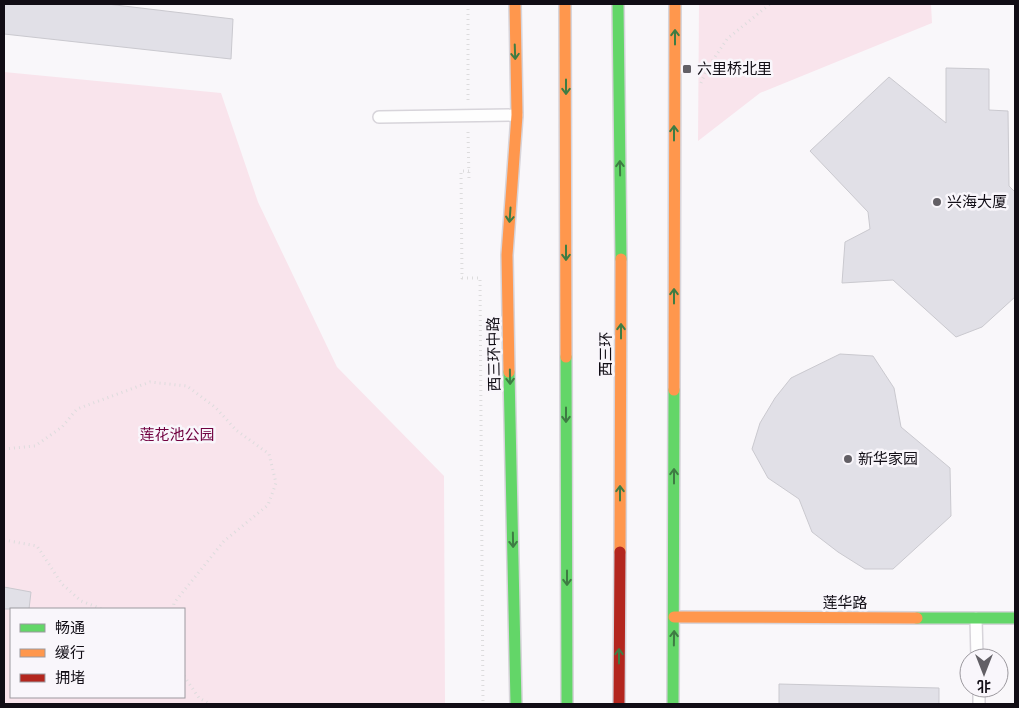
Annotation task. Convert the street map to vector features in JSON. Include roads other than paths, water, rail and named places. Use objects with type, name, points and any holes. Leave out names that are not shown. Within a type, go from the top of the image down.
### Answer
[{"type":"main road","name":"西三环中路","points":[[515,4],[517,115],[507,255],[516,704]]},
{"type":"main road","points":[[566,4],[567,704]]},
{"type":"main road","name":"西三环","points":[[618,4],[621,229],[619,704]]},
{"type":"main road","points":[[673,704],[675,4]]},
{"type":"main road","name":"莲华路","points":[[674,617],[1015,618]]},
{"type":"lane","points":[[379,117],[517,115]]},
{"type":"lane","points":[[976,618],[977,648]]},
{"type":"place","name":"六里桥北里","points":[[687,69]]},
{"type":"place","name":"兴海大厦","points":[[937,202]]},
{"type":"place","name":"新华家园","points":[[848,459]]},
{"type":"park label","name":"莲花池公园","points":[[177,435]]}]
